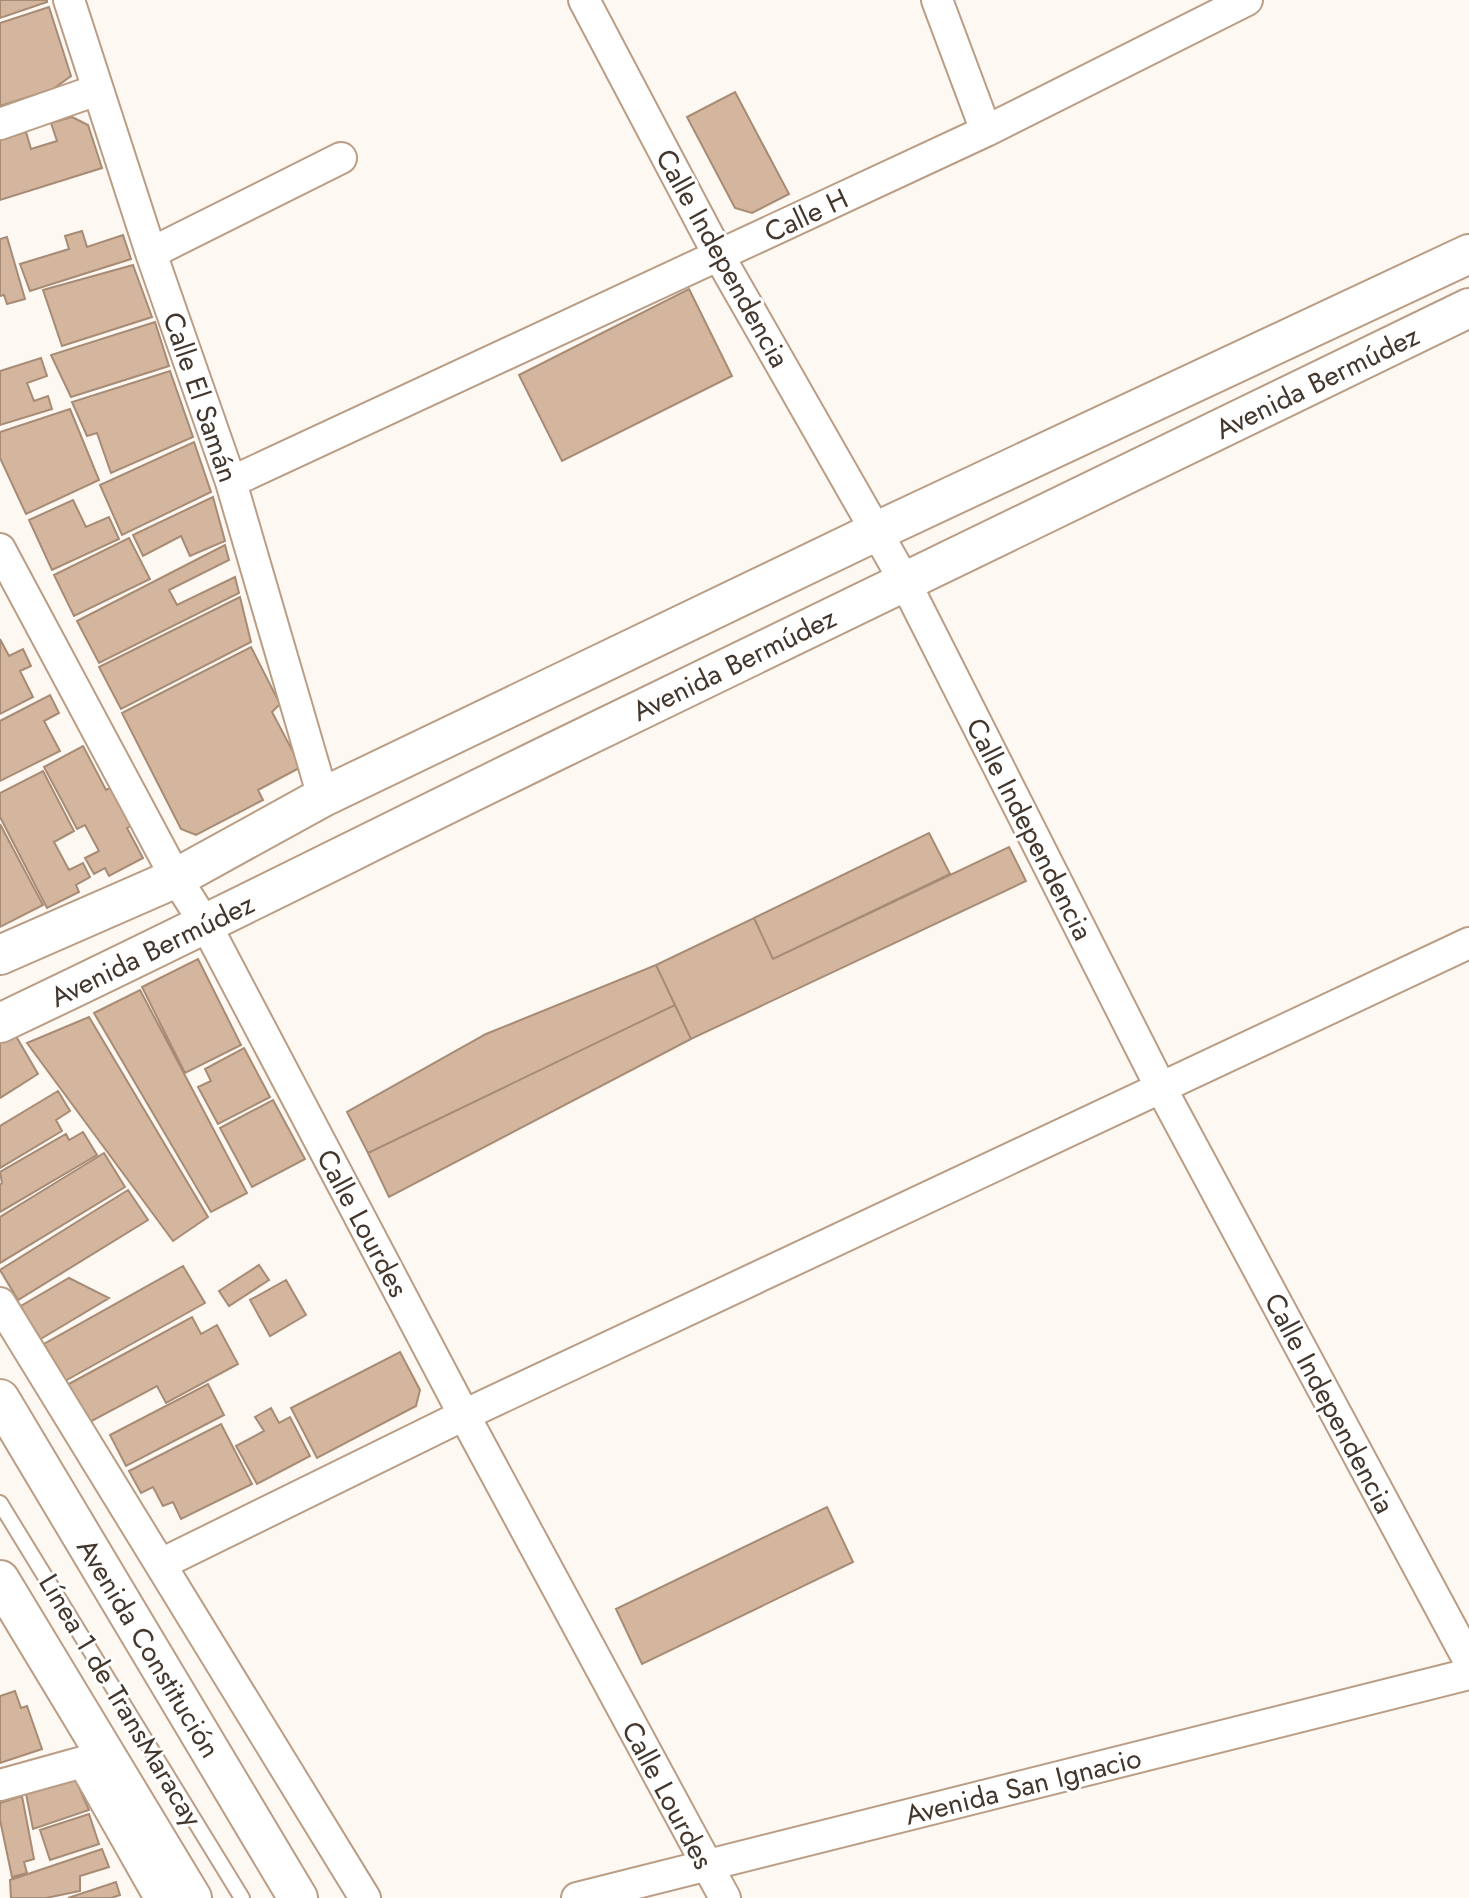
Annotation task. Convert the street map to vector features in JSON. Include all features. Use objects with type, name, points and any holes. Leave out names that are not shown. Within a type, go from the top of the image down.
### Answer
[{"type":"street","name":"Calle El Samán","points":[[69,0],[151,253],[231,482],[323,797]]},
{"type":"street","name":"Calle Independencia","points":[[584,0],[719,256],[904,580],[1161,1088],[1469,1661]]},
{"type":"street","points":[[937,0],[986,131]]},
{"type":"street","name":"Calle H","points":[[231,482],[986,131],[1247,0]]},
{"type":"street","points":[[0,124],[97,90]]},
{"type":"street","points":[[151,253],[341,158]]},
{"type":"street","name":"Avenida Bermúdez","points":[[0,955],[176,878],[323,797],[875,532],[1469,254]]},
{"type":"street","name":"Avenida Bermúdez","points":[[0,1023],[206,925],[904,580],[1469,308]]},
{"type":"street","name":"Calle Lourdes","points":[[0,549],[176,878],[206,925],[464,1415],[725,1898]]},
{"type":"street","points":[[161,1564],[464,1415],[1469,943]]},
{"type":"street","points":[[0,1303],[365,1898]]},
{"type":"street","name":"Avenida Constitución","points":[[0,1399],[298,1898]]},
{"type":"street","points":[[0,1580],[192,1898]]},
{"type":"street","name":"Avenida San Ignacio","points":[[577,1898],[1469,1674]]},
{"type":"street","points":[[0,1785],[83,1762],[160,1898]]},
{"type":"lane","name":"Línea 1 de TransMaracay","points":[[0,1503],[242,1898]]},
{"type":"building","points":[[0,0],[47,0],[47,2],[0,18]]},
{"type":"building","points":[[49,7],[71,76],[53,89],[0,106],[0,23]]},
{"type":"building","points":[[735,92],[789,194],[752,213],[735,208],[687,117]]},
{"type":"building","points":[[72,117],[88,125],[102,168],[0,200],[0,140],[26,132],[31,149],[57,141],[51,123]]},
{"type":"building","points":[[82,231],[87,247],[123,235],[131,259],[30,291],[20,264],[69,249],[65,236]]},
{"type":"building","points":[[7,237],[25,299],[7,304],[4,295],[0,296],[0,239]]},
{"type":"building","points":[[133,265],[152,317],[62,346],[43,290]]},
{"type":"building","points":[[689,289],[732,376],[562,461],[519,375]]},
{"type":"building","points":[[155,322],[169,366],[71,397],[51,355]]},
{"type":"building","points":[[41,358],[47,376],[27,383],[34,401],[48,396],[52,409],[0,425],[0,371]]},
{"type":"building","points":[[170,371],[193,437],[111,473],[97,433],[87,436],[72,402]]},
{"type":"building","points":[[70,409],[99,480],[26,514],[0,458],[0,432]]},
{"type":"building","points":[[194,442],[211,492],[122,535],[100,485]]},
{"type":"building","points":[[213,497],[225,541],[190,556],[181,536],[143,556],[133,535]]},
{"type":"building","points":[[73,500],[86,527],[109,517],[119,539],[52,570],[29,520]]},
{"type":"building","points":[[129,538],[150,579],[74,616],[54,575]]},
{"type":"building","points":[[225,545],[229,560],[169,590],[177,605],[235,577],[239,593],[99,663],[77,621]]},
{"type":"building","points":[[240,597],[251,642],[121,709],[99,667]]},
{"type":"building","points":[[0,639],[9,656],[23,649],[31,666],[20,671],[33,697],[0,714]]},
{"type":"building","points":[[251,647],[280,704],[272,712],[301,767],[258,790],[263,800],[196,835],[181,829],[122,713]]},
{"type":"building","points":[[50,695],[59,713],[44,721],[60,751],[0,781],[0,721]]},
{"type":"building","points":[[83,746],[106,790],[112,787],[132,825],[127,828],[143,858],[109,876],[105,868],[94,874],[85,858],[99,851],[85,825],[77,829],[44,767]]},
{"type":"building","points":[[43,771],[74,831],[54,842],[69,870],[83,863],[90,877],[76,885],[79,892],[47,908],[0,817],[0,793]]},
{"type":"building","points":[[0,824],[43,905],[0,927]]},
{"type":"building","points":[[929,833],[950,874],[773,959],[754,918]]},
{"type":"building","points":[[1009,847],[1026,881],[691,1039],[656,965],[754,918],[773,959]]},
{"type":"building","points":[[198,959],[241,1045],[185,1073],[142,987]]},
{"type":"building","points":[[656,965],[675,1005],[368,1153],[347,1112],[486,1034]]},
{"type":"building","points":[[140,990],[247,1193],[211,1212],[94,1013]]},
{"type":"building","points":[[675,1005],[691,1039],[389,1197],[368,1153]]},
{"type":"building","points":[[89,1017],[208,1217],[173,1241],[27,1043]]},
{"type":"building","points":[[13,1031],[38,1074],[0,1098],[0,1037]]},
{"type":"building","points":[[244,1048],[270,1097],[218,1124],[198,1087],[211,1081],[205,1069]]},
{"type":"building","points":[[58,1091],[70,1111],[56,1120],[62,1131],[0,1168],[0,1126]]},
{"type":"building","points":[[273,1100],[305,1159],[252,1187],[220,1128]]},
{"type":"building","points":[[83,1132],[97,1155],[0,1212],[0,1172],[66,1134],[69,1140]]},
{"type":"building","points":[[104,1153],[125,1187],[0,1263],[0,1217]]},
{"type":"building","points":[[128,1190],[148,1220],[18,1300],[0,1270]]},
{"type":"building","points":[[259,1265],[269,1280],[229,1306],[219,1291]]},
{"type":"building","points":[[183,1266],[205,1303],[65,1381],[44,1344]]},
{"type":"building","points":[[69,1278],[109,1298],[39,1340],[19,1307]]},
{"type":"building","points":[[286,1280],[306,1315],[270,1336],[250,1300]]},
{"type":"building","points":[[192,1317],[201,1334],[217,1325],[238,1364],[166,1403],[157,1386],[88,1423],[67,1385]]},
{"type":"building","points":[[400,1352],[420,1390],[416,1406],[317,1458],[291,1408]]},
{"type":"building","points":[[208,1384],[224,1415],[126,1466],[110,1435]]},
{"type":"building","points":[[271,1408],[279,1423],[290,1417],[310,1456],[257,1484],[236,1446],[264,1431],[255,1417]]},
{"type":"building","points":[[221,1424],[252,1484],[181,1519],[173,1502],[163,1506],[153,1487],[141,1493],[129,1471]]},
{"type":"building","points":[[827,1507],[853,1562],[642,1664],[616,1609]]},
{"type":"building","points":[[15,1691],[21,1708],[27,1706],[42,1749],[0,1763],[0,1696]]},
{"type":"building","points":[[75,1778],[89,1810],[33,1829],[26,1794]]},
{"type":"building","points":[[22,1796],[34,1859],[24,1862],[27,1873],[12,1877],[0,1820],[0,1803]]},
{"type":"building","points":[[89,1814],[99,1844],[50,1860],[40,1830]]},
{"type":"building","points":[[102,1849],[109,1867],[80,1876],[80,1891],[46,1898],[11,1898],[10,1880]]},
{"type":"building","points":[[116,1882],[120,1895],[111,1898],[68,1898]]}]
